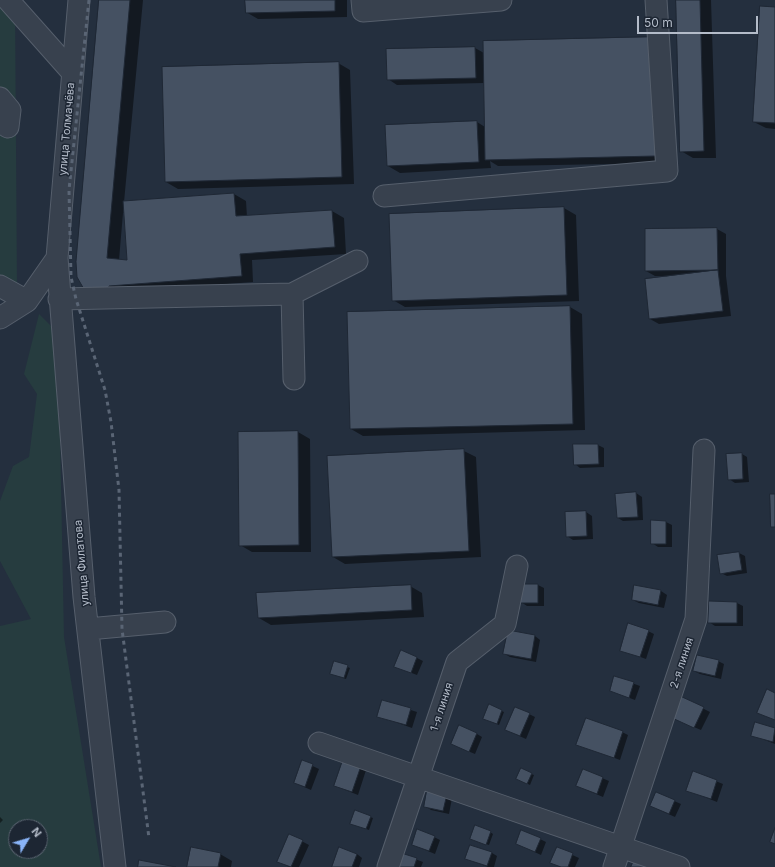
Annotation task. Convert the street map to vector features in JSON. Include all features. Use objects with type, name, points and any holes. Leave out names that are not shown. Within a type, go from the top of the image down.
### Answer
[{"type":"street","points":[[8,0],[72,72]]},
{"type":"street","name":"улица Толмачёва","points":[[57,258],[79,0]]},
{"type":"street","points":[[362,0],[363,11],[501,0]]},
{"type":"street","points":[[384,196],[667,171],[656,0]]},
{"type":"street","points":[[0,98],[10,110],[8,127],[0,122]]},
{"type":"street","points":[[0,318],[27,300],[57,258]]},
{"type":"street","name":"улица Филатова","points":[[57,258],[59,300],[88,629],[115,867]]},
{"type":"street","points":[[59,300],[292,294],[358,261]]},
{"type":"street","points":[[0,286],[27,300]]},
{"type":"street","points":[[292,294],[294,379]]},
{"type":"street","name":"2-я линия","points":[[614,867],[696,619],[704,450]]},
{"type":"street","name":"1-я линия","points":[[388,867],[456,662],[505,624],[517,566]]},
{"type":"street","points":[[88,629],[165,622]]},
{"type":"street","points":[[319,743],[680,867]]},
{"type":"green space","points":[[0,0],[15,4],[17,288],[0,300]]},
{"type":"green space","points":[[39,314],[58,333],[64,637],[101,867],[0,867],[0,626],[31,619],[0,561],[0,501],[13,466],[29,457],[37,394],[24,374]]},
{"type":"building","points":[[99,0],[130,0],[107,258],[127,260],[123,201],[234,193],[236,216],[332,210],[335,247],[240,254],[242,276],[109,286],[105,296],[85,291],[77,277],[76,262]]},
{"type":"building","points":[[245,0],[335,0],[335,11],[246,13]]},
{"type":"building","points":[[676,0],[700,0],[704,151],[680,152]]},
{"type":"building","points":[[760,6],[775,7],[775,123],[753,122]]},
{"type":"building","points":[[654,37],[656,156],[485,160],[483,41]]},
{"type":"building","points":[[475,47],[476,78],[387,80],[386,49]]},
{"type":"building","points":[[339,62],[342,177],[165,182],[162,67]]},
{"type":"building","points":[[477,121],[479,162],[387,166],[385,125]]},
{"type":"building","points":[[564,207],[567,295],[392,301],[389,214]]},
{"type":"building","points":[[717,228],[718,270],[645,271],[645,229]]},
{"type":"building","points":[[718,270],[723,311],[649,319],[645,279]]},
{"type":"building","points":[[570,306],[573,424],[350,429],[347,312]]},
{"type":"building","points":[[298,431],[299,545],[239,546],[238,432]]},
{"type":"building","points":[[573,444],[598,444],[599,464],[574,465]]},
{"type":"building","points":[[464,449],[469,551],[332,557],[327,456]]},
{"type":"building","points":[[742,453],[743,479],[728,480],[726,454]]},
{"type":"building","points":[[636,492],[638,517],[617,518],[615,494]]},
{"type":"building","points":[[770,494],[775,494],[775,527],[771,527]]},
{"type":"building","points":[[586,511],[587,536],[566,537],[565,512]]},
{"type":"building","points":[[651,520],[666,521],[666,544],[651,544]]},
{"type":"building","points":[[739,552],[742,570],[720,574],[717,555]]},
{"type":"building","points":[[520,584],[538,584],[538,603],[520,603]]},
{"type":"building","points":[[411,585],[412,610],[258,618],[256,593]]},
{"type":"building","points":[[634,585],[661,590],[658,605],[632,600]]},
{"type":"building","points":[[709,601],[737,602],[737,623],[708,623]]},
{"type":"building","points":[[628,623],[649,630],[640,657],[620,651]]},
{"type":"building","points":[[508,630],[535,635],[531,659],[503,654]]},
{"type":"building","points":[[401,650],[417,657],[411,673],[394,667]]},
{"type":"building","points":[[697,655],[719,660],[715,676],[693,671]]},
{"type":"building","points":[[334,661],[348,665],[344,678],[330,674]]},
{"type":"building","points":[[614,676],[634,682],[629,698],[610,691]]},
{"type":"building","points":[[767,689],[775,693],[775,720],[757,713]]},
{"type":"building","points":[[680,696],[704,707],[694,728],[670,717]]},
{"type":"building","points":[[382,700],[411,708],[406,725],[377,717]]},
{"type":"building","points":[[489,704],[502,710],[497,724],[483,719]]},
{"type":"building","points":[[515,707],[530,713],[520,736],[505,730]]},
{"type":"building","points":[[586,718],[623,731],[614,758],[576,745]]},
{"type":"building","points":[[755,722],[775,728],[773,742],[751,736]]},
{"type":"building","points":[[459,725],[477,733],[469,752],[451,744]]},
{"type":"building","points":[[344,757],[362,763],[352,792],[334,786]]},
{"type":"building","points":[[302,760],[313,764],[305,787],[294,783]]},
{"type":"building","points":[[521,768],[532,773],[527,784],[516,779]]},
{"type":"building","points":[[583,769],[603,777],[597,794],[576,786]]},
{"type":"building","points":[[693,771],[717,780],[711,799],[686,791]]},
{"type":"building","points":[[427,790],[447,794],[443,811],[424,807]]},
{"type":"building","points":[[656,792],[675,800],[669,814],[650,806]]},
{"type":"building","points":[[355,810],[371,816],[366,829],[350,824]]},
{"type":"building","points":[[475,825],[491,831],[486,845],[470,839]]},
{"type":"building","points":[[775,828],[775,844],[770,842]]},
{"type":"building","points":[[417,829],[435,836],[429,851],[412,845]]},
{"type":"building","points":[[521,830],[541,838],[535,852],[516,844]]},
{"type":"building","points":[[289,834],[303,840],[291,867],[277,862]]},
{"type":"building","points":[[470,845],[492,852],[487,866],[465,859]]},
{"type":"building","points":[[191,847],[221,853],[218,867],[187,867]]},
{"type":"building","points":[[339,847],[357,854],[352,867],[332,867]]},
{"type":"building","points":[[557,847],[573,853],[568,867],[561,867],[550,863]]},
{"type":"building","points":[[398,852],[417,858],[414,867],[393,867]]},
{"type":"building","points":[[139,860],[176,867],[138,867]]},
{"type":"building","points":[[634,860],[649,867],[631,867]]},
{"type":"railway","points":[[89,0],[69,190],[71,277],[76,299],[105,390],[111,422],[119,490],[122,629],[149,838]]}]
